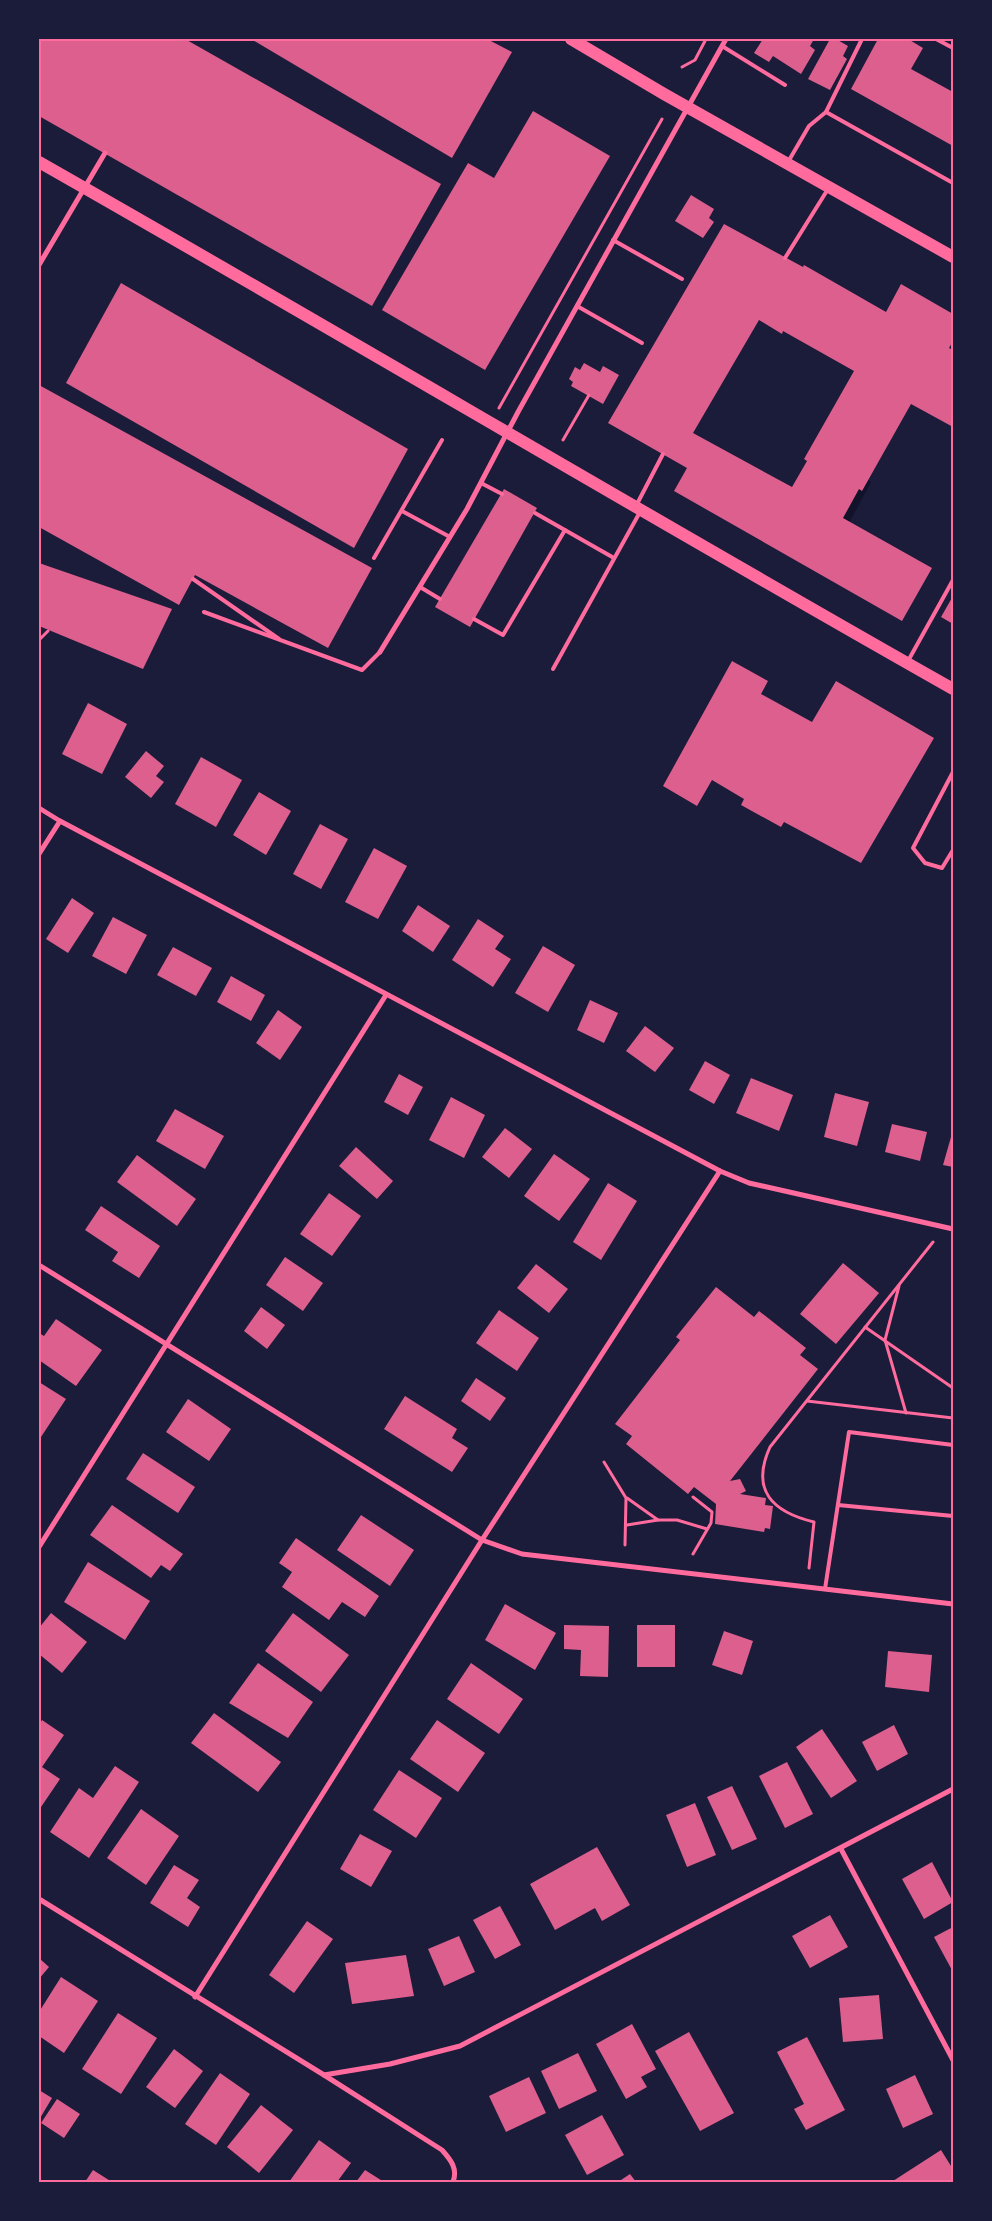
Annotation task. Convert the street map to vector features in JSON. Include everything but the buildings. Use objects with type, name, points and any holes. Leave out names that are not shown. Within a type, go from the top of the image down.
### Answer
[{"type":"main road","points":[[571,39],[787,164],[953,256]]},
{"type":"main road","points":[[39,162],[491,422],[638,510],[953,690]]},
{"type":"street","points":[[380,652],[481,483],[507,432],[726,39]]},
{"type":"street","points":[[39,266],[105,153]]},
{"type":"street","points":[[39,808],[386,995],[720,1171],[749,1183],[953,1230]]},
{"type":"street","points":[[39,854],[60,821]]},
{"type":"street","points":[[39,1547],[386,995]]},
{"type":"street","points":[[195,1997],[482,1540],[720,1171]]},
{"type":"street","points":[[39,1265],[482,1540],[522,1554],[953,1604]]},
{"type":"street","points":[[324,2075],[390,2064],[460,2046],[842,1849],[953,1789]]},
{"type":"street","points":[[842,1849],[953,2060]]},
{"type":"street","points":[[39,1899],[442,2150],[452,2162],[456,2175],[453,2182]]},
{"type":"lane","points":[[787,164],[809,126],[826,112],[862,39]]},
{"type":"lane","points":[[936,39],[953,48]]},
{"type":"lane","points":[[722,46],[785,85]]},
{"type":"lane","points":[[826,112],[953,183]]},
{"type":"lane","points":[[785,258],[829,187]]},
{"type":"lane","points":[[614,240],[682,279]]},
{"type":"lane","points":[[577,306],[642,343]]},
{"type":"lane","points":[[374,558],[442,440]]},
{"type":"lane","points":[[553,669],[614,558],[663,454]]},
{"type":"lane","points":[[481,483],[502,494]]},
{"type":"lane","points":[[402,511],[450,537]]},
{"type":"lane","points":[[535,513],[614,558]]},
{"type":"lane","points":[[474,619],[503,635],[565,530]]},
{"type":"lane","points":[[192,579],[285,643]]},
{"type":"lane","points":[[907,663],[953,580]]},
{"type":"lane","points":[[420,587],[440,599]]},
{"type":"lane","points":[[204,612],[362,670],[380,652]]},
{"type":"lane","points":[[953,772],[913,848],[925,863],[942,868],[953,850]]},
{"type":"lane","points":[[825,1589],[849,1432],[953,1445]]},
{"type":"lane","points":[[838,1505],[953,1516]]},
{"type":"path","points":[[682,67],[694,60],[706,39]]},
{"type":"path","points":[[491,422],[662,119]]},
{"type":"path","points":[[563,440],[589,395]]},
{"type":"path","points":[[39,640],[48,631]]},
{"type":"path","points":[[809,1568],[814,1522],[792,1516],[780,1509],[768,1496],[762,1481],[762,1464],[770,1447],[933,1242]]},
{"type":"path","points":[[900,1284],[885,1340],[906,1413]]},
{"type":"path","points":[[865,1327],[953,1388]]},
{"type":"path","points":[[807,1401],[953,1418]]},
{"type":"path","points":[[604,1462],[626,1498],[658,1520]]},
{"type":"path","points":[[692,1554],[711,1523],[712,1512],[693,1497]]},
{"type":"path","points":[[625,1545],[627,1525],[626,1498]]},
{"type":"path","points":[[627,1525],[658,1520],[677,1520],[707,1529]]},
{"type":"shaded area","points":[[853,471],[871,482],[849,523],[829,509]]}]
